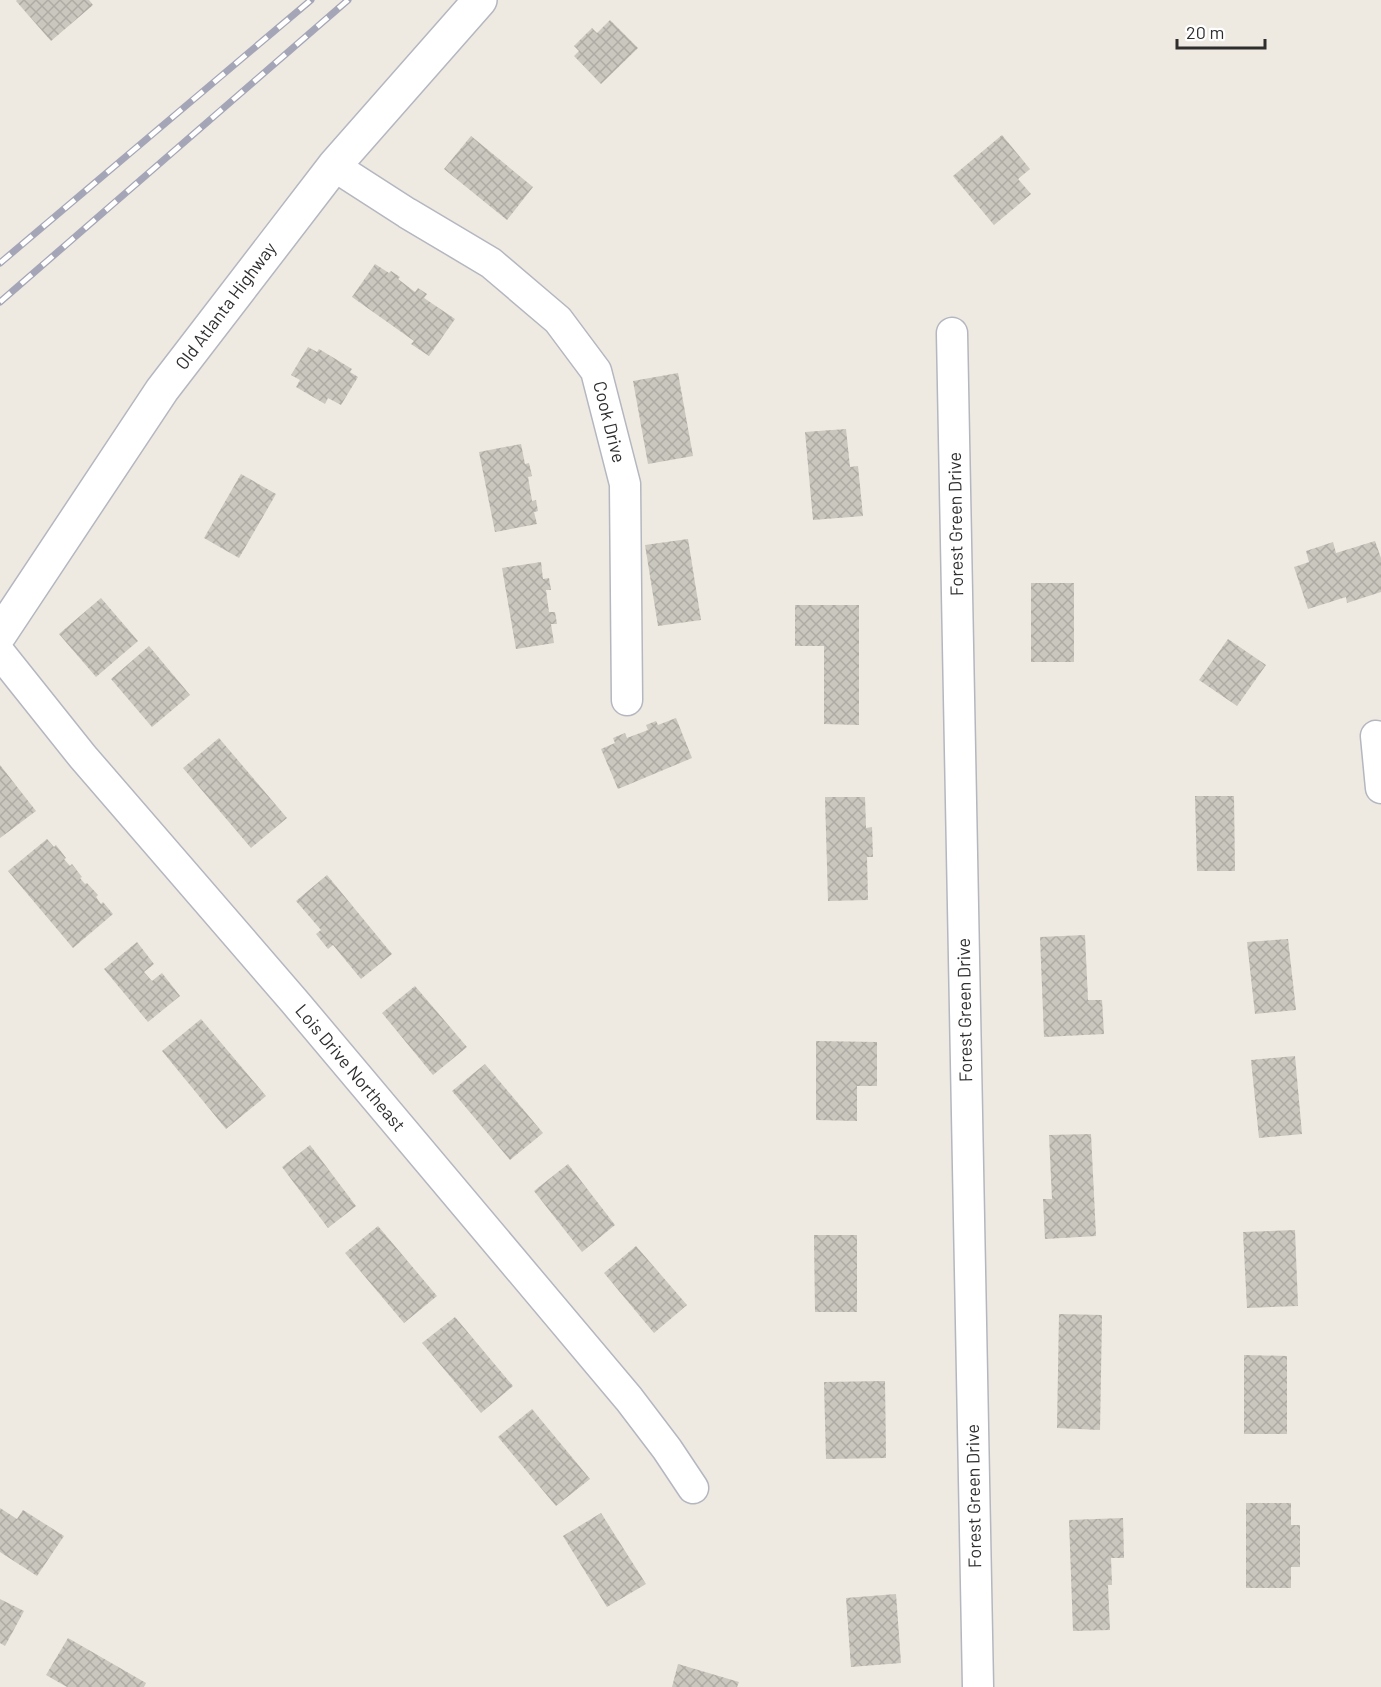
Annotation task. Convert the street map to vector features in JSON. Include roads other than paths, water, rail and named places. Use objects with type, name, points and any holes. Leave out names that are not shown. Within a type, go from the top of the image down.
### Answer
[{"type":"street","name":"Old Atlanta Highway","points":[[0,634],[162,390],[334,166],[480,0]]},
{"type":"street","name":"Cook Drive","points":[[334,166],[491,263],[558,320],[596,371],[625,484],[627,700]]},
{"type":"street","name":"Forest Green Drive","points":[[952,333],[978,1687]]},
{"type":"street","name":"Lois Drive Northeast","points":[[0,652],[83,757],[294,1001],[630,1399],[693,1488]]},
{"type":"street","points":[[1376,736],[1381,788]]},
{"type":"railway","points":[[0,263],[311,0]]},
{"type":"railway","points":[[0,302],[348,0]]}]
